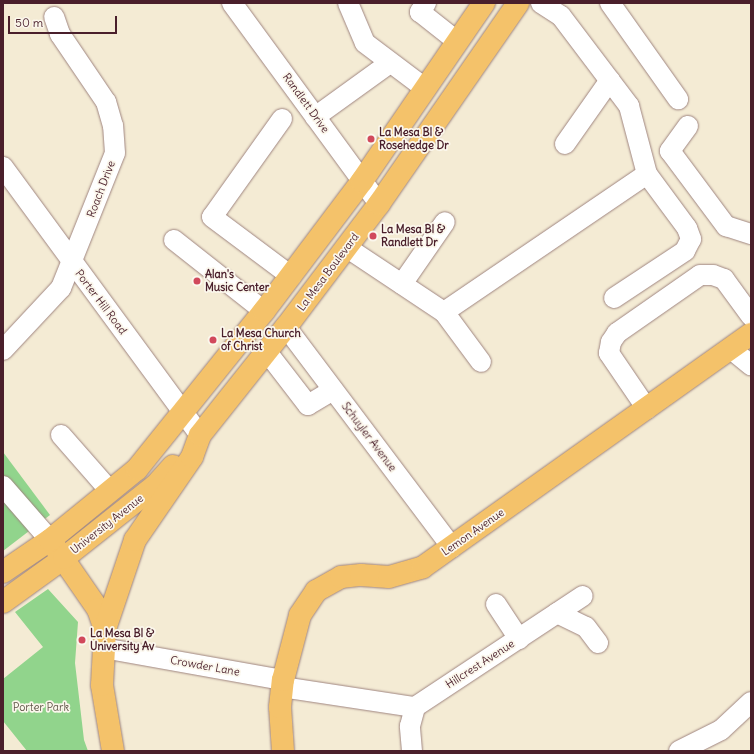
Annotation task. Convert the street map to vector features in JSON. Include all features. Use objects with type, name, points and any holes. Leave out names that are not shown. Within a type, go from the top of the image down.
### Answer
[{"type":"main road","points":[[183,412],[264,311],[362,181],[484,3]]},
{"type":"main road","name":"La Mesa Boulevard","points":[[104,639],[136,540],[192,457],[200,435],[267,352],[379,204],[518,3]]},
{"type":"main road","name":"Lemon Avenue","points":[[283,751],[282,684],[300,615],[316,592],[341,577],[361,575],[389,577],[412,571],[452,547],[751,334]]},
{"type":"main road","name":"University Avenue","points":[[3,572],[50,540],[137,469],[183,412]]},
{"type":"main road","name":"University Avenue","points":[[3,602],[64,558],[155,486],[200,435]]},
{"type":"main road","name":"La Mesa Boulevard","points":[[50,540],[64,558],[98,610],[104,639],[102,685],[113,751]]},
{"type":"street","name":"Randlett Drive","points":[[232,3],[379,204]]},
{"type":"street","points":[[348,3],[365,43],[390,63],[426,88]]},
{"type":"street","points":[[426,3],[420,12],[458,42]]},
{"type":"street","points":[[541,3],[561,16],[629,106],[647,174],[687,228],[691,239],[685,251],[614,298]]},
{"type":"street","points":[[610,3],[678,99]]},
{"type":"street","name":"Roach Drive","points":[[3,350],[61,288],[116,153],[115,139],[106,102],[60,34],[54,17]]},
{"type":"street","points":[[316,117],[390,63]]},
{"type":"street","points":[[565,144],[610,80]]},
{"type":"street","points":[[282,119],[212,217],[290,276]]},
{"type":"street","points":[[688,126],[670,151],[726,226],[751,234]]},
{"type":"street","name":"Porter Hill Road","points":[[3,167],[72,263],[200,435]]},
{"type":"street","points":[[444,312],[647,174]]},
{"type":"street","points":[[402,284],[445,222]]},
{"type":"street","points":[[174,240],[264,311]]},
{"type":"street","points":[[346,247],[444,312],[481,362]]},
{"type":"street","points":[[647,408],[609,353],[611,342],[617,333],[700,275],[713,274],[724,280],[751,316]]},
{"type":"street","name":"Schuyler Avenue","points":[[286,327],[452,547]]},
{"type":"street","points":[[731,349],[751,364]]},
{"type":"street","points":[[267,352],[308,405],[333,390]]},
{"type":"street","points":[[61,435],[110,491]]},
{"type":"street","points":[[3,486],[50,540]]},
{"type":"street","name":"Hillcrest Avenue","points":[[415,707],[583,596]]},
{"type":"street","points":[[496,604],[519,639]]},
{"type":"street","points":[[557,614],[586,627],[598,643]]},
{"type":"street","name":"Crowder Lane","points":[[104,639],[282,684],[415,707]]},
{"type":"street","points":[[679,751],[721,730],[751,702]]},
{"type":"street","points":[[412,751],[410,726],[415,707]]},
{"type":"green space","points":[[3,452],[50,515],[3,551]]},
{"type":"green space","name":"Porter Park","points":[[48,589],[78,622],[75,663],[84,740],[88,751],[27,751],[3,721],[3,679],[43,647],[15,612]]},
{"type":"place","name":"La Mesa Bl & Rosehedge Dr","points":[[371,139]]},
{"type":"place","name":"La Mesa Bl & Randlett Dr","points":[[373,236]]},
{"type":"place","name":"Alan's Music Center","points":[[197,281]]},
{"type":"place","name":"La Mesa Church of Christ","points":[[213,340]]},
{"type":"place","name":"La Mesa Bl & University Av","points":[[82,640]]}]
